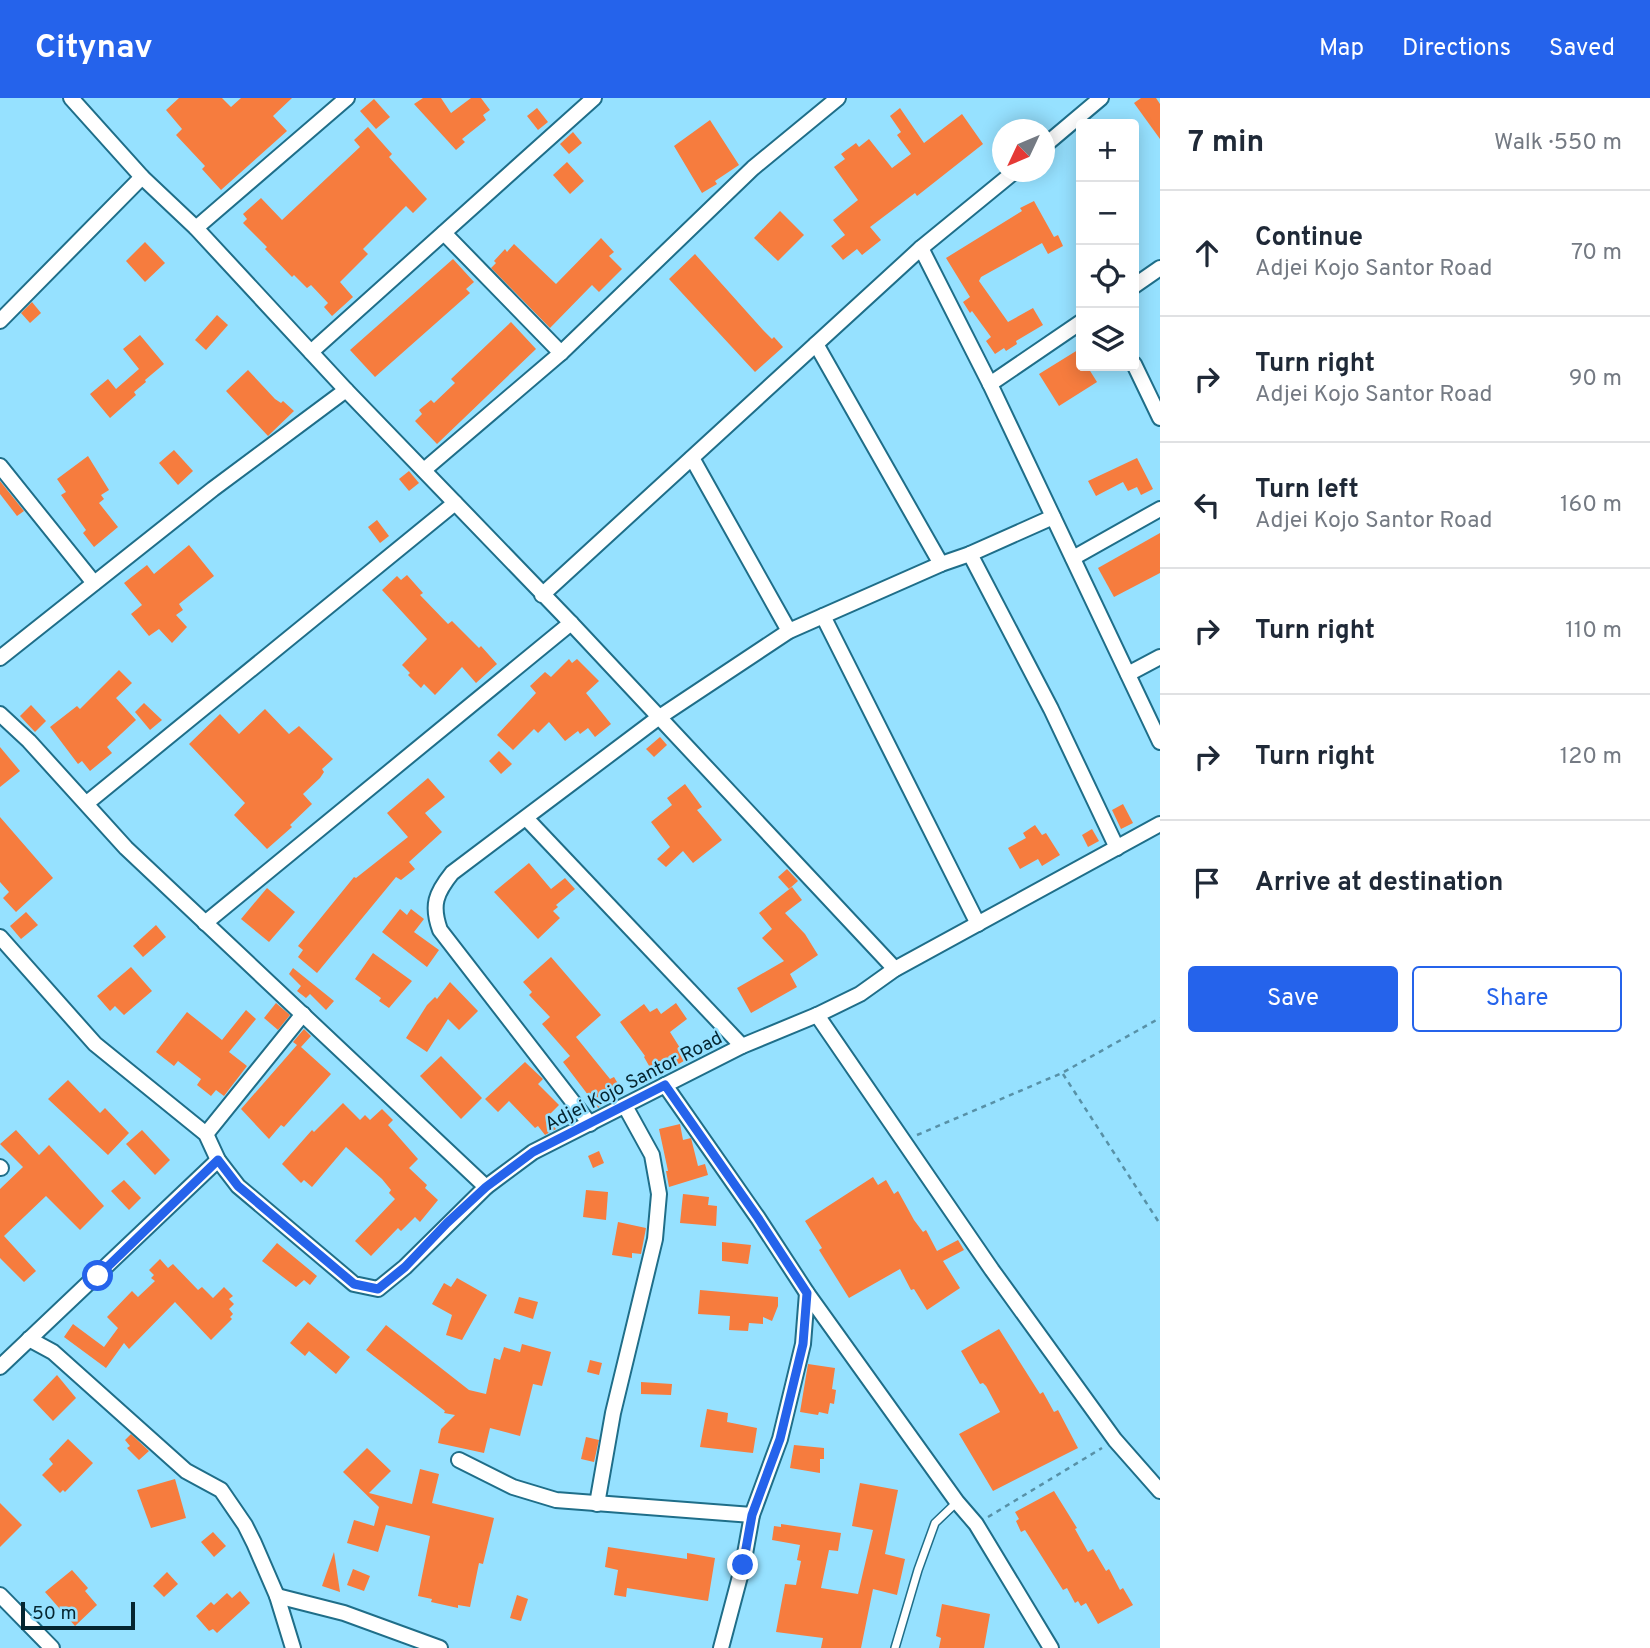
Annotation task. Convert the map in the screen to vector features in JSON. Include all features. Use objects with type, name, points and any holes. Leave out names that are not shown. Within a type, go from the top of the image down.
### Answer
[{"type":"street","points":[[71,98],[142,177],[195,228],[346,390],[571,623],[895,969]]},
{"type":"street","points":[[195,228],[346,98]]},
{"type":"street","points":[[311,352],[594,98]]},
{"type":"street","points":[[424,470],[561,353],[753,168],[838,98]]},
{"type":"street","points":[[1055,137],[1101,98]]},
{"type":"street","points":[[0,321],[142,177]]},
{"type":"street","points":[[542,595],[921,248],[1002,182]]},
{"type":"street","points":[[444,233],[561,353]]},
{"type":"street","points":[[921,248],[990,384],[1160,742]]},
{"type":"street","points":[[1139,283],[1160,268]]},
{"type":"street","points":[[990,384],[1076,325]]},
{"type":"street","points":[[816,344],[941,564]]},
{"type":"street","points":[[1137,371],[1160,418]]},
{"type":"street","points":[[0,658],[213,489],[346,390]]},
{"type":"street","points":[[692,458],[789,631]]},
{"type":"street","points":[[0,467],[94,583]]},
{"type":"street","points":[[87,803],[455,503]]},
{"type":"street","points":[[1073,558],[1160,509]]},
{"type":"street","points":[[590,1124],[440,930],[435,915],[441,887],[452,873],[658,718],[789,631],[1053,517]]},
{"type":"street","points":[[970,554],[1051,709],[1117,848]]},
{"type":"street","points":[[823,616],[978,924]]},
{"type":"street","points":[[205,923],[571,623]]},
{"type":"street","points":[[1128,674],[1160,656]]},
{"type":"street","points":[[0,713],[87,803],[126,848],[486,1187]]},
{"type":"street","points":[[526,818],[742,1046]]},
{"type":"street","name":"Adjei Kojo Santor Road","points":[[218,1160],[238,1186],[354,1284],[378,1289],[405,1267],[486,1187],[533,1152],[742,1046],[817,1015],[860,993],[895,969],[1160,824]]},
{"type":"street","points":[[0,937],[95,1044],[206,1134],[218,1160],[0,1367]]},
{"type":"street","points":[[206,1134],[303,1014]]},
{"type":"street","points":[[817,1015],[992,1270],[1115,1440],[1160,1492]]},
{"type":"street","points":[[665,1085],[807,1293],[957,1502],[976,1524],[1051,1648]]},
{"type":"street","points":[[597,1504],[613,1413],[654,1240],[659,1194],[652,1156],[625,1106]]},
{"type":"street","points":[[721,1648],[743,1565],[752,1515],[780,1439],[803,1344],[807,1293]]},
{"type":"street","points":[[29,1339],[53,1353],[187,1471],[221,1490],[246,1525],[277,1595],[293,1648]]},
{"type":"street","points":[[459,1460],[513,1488],[556,1500],[752,1515]]},
{"type":"street","points":[[0,1595],[52,1648]]},
{"type":"street","points":[[277,1595],[344,1613],[439,1648]]},
{"type":"lane","points":[[895,1648],[935,1523],[957,1502]]},
{"type":"path","points":[[903,1142],[1062,1073],[1160,1018]]},
{"type":"path","points":[[1062,1073],[1160,1224]]},
{"type":"path","points":[[976,1524],[1115,1440]]},
{"type":"building","points":[[179,98],[222,98],[231,107],[241,98],[292,98],[273,116],[287,131],[221,190],[202,169],[205,166],[176,135],[182,129],[166,110]]},
{"type":"building","points":[[423,98],[441,98],[451,113],[471,98],[481,98],[490,110],[483,115],[486,120],[462,139],[465,142],[456,150],[414,104]]},
{"type":"building","points":[[1141,98],[1156,98],[1160,104],[1160,139],[1134,103]]},
{"type":"building","points":[[374,99],[390,117],[376,129],[360,111]]},
{"type":"building","points":[[537,108],[548,122],[538,130],[527,116]]},
{"type":"building","points":[[900,108],[924,143],[962,114],[983,144],[917,196],[915,193],[870,227],[881,240],[862,255],[857,249],[843,260],[831,246],[845,235],[833,220],[858,200],[834,167],[845,159],[841,154],[856,143],[859,147],[869,139],[892,168],[911,154],[897,135],[901,132],[890,116]]},
{"type":"building","points":[[710,120],[739,165],[702,193],[674,146]]},
{"type":"building","points":[[368,127],[392,154],[389,157],[427,199],[413,213],[406,206],[363,249],[368,254],[340,282],[353,297],[332,316],[324,307],[328,303],[311,285],[307,288],[294,275],[292,277],[265,249],[267,247],[243,223],[247,219],[243,214],[261,198],[282,220],[360,147],[354,140]]},
{"type":"building","points":[[573,132],[582,143],[569,154],[560,144]]},
{"type":"building","points":[[567,162],[584,181],[570,194],[553,175]]},
{"type":"building","points":[[1034,201],[1054,237],[1058,235],[1063,246],[1048,254],[1042,243],[981,277],[979,281],[1008,322],[1033,308],[1043,325],[1016,341],[1017,344],[1006,351],[1004,348],[995,354],[986,341],[991,337],[963,302],[970,297],[946,258]]},
{"type":"building","points":[[780,211],[804,235],[778,261],[754,238]]},
{"type":"building","points":[[601,238],[614,252],[609,256],[622,269],[599,292],[592,285],[550,328],[491,268],[505,249],[507,252],[514,244],[556,284]]},
{"type":"building","points":[[145,242],[165,263],[145,282],[126,261]]},
{"type":"building","points":[[695,254],[763,330],[783,347],[755,372],[669,279]]},
{"type":"building","points":[[453,259],[474,282],[466,289],[470,293],[375,377],[350,350]]},
{"type":"building","points":[[32,302],[41,313],[30,323],[21,313]]},
{"type":"building","points":[[217,315],[228,325],[206,350],[195,340]]},
{"type":"building","points":[[511,322],[536,349],[437,444],[415,421],[422,414],[419,410],[431,400],[434,403],[455,383],[451,379]]},
{"type":"building","points":[[140,335],[164,364],[134,392],[136,395],[110,418],[90,394],[108,379],[116,389],[139,369],[123,349]]},
{"type":"building","points":[[1076,351],[1076,371],[1090,371],[1097,382],[1059,406],[1039,374]]},
{"type":"building","points":[[248,370],[275,399],[281,403],[283,401],[294,411],[268,436],[226,391]]},
{"type":"building","points":[[174,450],[193,471],[178,485],[159,463]]},
{"type":"building","points":[[88,456],[109,490],[101,495],[104,499],[99,503],[118,527],[94,547],[83,533],[86,530],[61,495],[66,492],[57,479]]},
{"type":"building","points":[[1137,458],[1153,489],[1141,495],[1137,487],[1128,491],[1123,482],[1096,496],[1088,481]]},
{"type":"building","points":[[409,471],[419,483],[409,491],[399,479]]},
{"type":"building","points":[[0,481],[24,511],[17,516],[0,494]]},
{"type":"building","points":[[377,520],[389,536],[380,543],[368,527]]},
{"type":"building","points":[[1160,533],[1160,573],[1114,597],[1098,568]]},
{"type":"building","points":[[189,545],[214,576],[179,604],[183,610],[176,615],[187,627],[172,643],[159,629],[149,636],[131,614],[142,605],[124,583],[147,565],[154,574]]},
{"type":"building","points":[[407,575],[423,593],[420,595],[448,624],[452,621],[497,664],[476,683],[462,667],[435,695],[424,684],[421,688],[408,675],[410,673],[402,665],[427,639],[382,590],[397,576],[401,580]]},
{"type":"building","points":[[569,659],[572,663],[577,659],[599,681],[586,693],[611,724],[595,737],[588,728],[580,734],[578,731],[565,741],[549,722],[538,733],[534,729],[513,750],[497,735],[536,693],[530,686],[545,672],[551,677]]},
{"type":"building","points":[[119,670],[132,683],[116,698],[136,720],[107,747],[112,753],[90,771],[82,761],[78,764],[50,727],[77,706],[80,709]]},
{"type":"building","points":[[144,703],[162,720],[150,730],[135,712]]},
{"type":"building","points":[[31,705],[46,721],[35,732],[20,716]]},
{"type":"building","points":[[265,709],[289,734],[299,726],[333,759],[322,769],[324,772],[320,778],[303,794],[312,804],[290,825],[292,827],[267,849],[234,815],[245,803],[189,744],[220,714],[239,734]]},
{"type":"building","points":[[660,737],[667,745],[654,757],[646,749]]},
{"type":"building","points":[[0,747],[20,771],[0,787]]},
{"type":"building","points":[[499,751],[512,764],[501,774],[489,761]]},
{"type":"building","points":[[428,778],[445,797],[425,813],[442,832],[409,862],[415,869],[401,880],[396,877],[317,973],[298,957],[303,950],[298,946],[354,877],[408,837],[387,813]]},
{"type":"building","points":[[685,784],[702,807],[697,810],[722,840],[693,863],[683,851],[666,867],[657,859],[670,847],[651,822],[672,805],[667,798]]},
{"type":"building","points":[[1123,804],[1133,823],[1121,829],[1112,810]]},
{"type":"building","points":[[0,817],[53,878],[16,912],[3,898],[9,892],[0,882]]},
{"type":"building","points":[[1035,825],[1042,835],[1046,833],[1060,855],[1042,866],[1038,859],[1020,869],[1008,848],[1026,838],[1023,833]]},
{"type":"building","points":[[1092,829],[1099,841],[1088,847],[1082,835]]},
{"type":"building","points":[[529,863],[551,889],[565,878],[575,889],[556,905],[558,907],[553,911],[560,918],[538,939],[494,892]]},
{"type":"building","points":[[787,869],[798,881],[789,889],[778,877]]},
{"type":"building","points":[[792,887],[802,900],[785,913],[805,934],[818,955],[790,974],[797,987],[751,1013],[737,988],[784,961],[762,938],[772,929],[759,913]]},
{"type":"building","points":[[267,888],[295,912],[269,942],[241,919]]},
{"type":"building","points":[[400,909],[407,915],[411,909],[424,919],[414,932],[439,950],[427,967],[382,932]]},
{"type":"building","points":[[26,912],[38,925],[21,939],[10,926]]},
{"type":"building","points":[[156,925],[166,937],[143,957],[133,946]]},
{"type":"building","points":[[373,953],[412,981],[389,1008],[379,1001],[381,998],[355,979]]},
{"type":"building","points":[[551,957],[601,1015],[576,1037],[610,1079],[614,1077],[623,1092],[598,1108],[563,1062],[570,1056],[542,1024],[550,1017],[529,995],[532,992],[523,982]]},
{"type":"building","points":[[131,967],[152,991],[124,1015],[115,1006],[110,1011],[97,996]]},
{"type":"building","points":[[293,968],[334,1001],[326,1010],[310,994],[306,998],[297,991],[301,986],[289,974]]},
{"type":"building","points":[[450,982],[478,1011],[459,1030],[448,1019],[427,1052],[406,1038],[427,1005],[435,997],[437,999]]},
{"type":"building","points":[[276,1003],[290,1015],[278,1030],[264,1018]]},
{"type":"building","points":[[676,1003],[687,1019],[670,1032],[687,1059],[656,1078],[645,1056],[620,1022],[644,1004],[650,1012],[657,1008],[661,1014]]},
{"type":"building","points":[[246,1010],[256,1019],[229,1052],[247,1066],[224,1096],[216,1090],[211,1096],[197,1085],[201,1079],[178,1061],[174,1066],[156,1052],[187,1012],[222,1040]]},
{"type":"building","points":[[304,1029],[311,1036],[301,1047],[331,1074],[284,1127],[281,1125],[269,1139],[241,1109],[297,1045],[293,1042]]},
{"type":"building","points":[[441,1056],[482,1098],[461,1119],[420,1076]]},
{"type":"building","points":[[525,1062],[543,1079],[538,1084],[559,1105],[546,1118],[556,1129],[545,1135],[509,1101],[498,1112],[485,1099]]},
{"type":"building","points":[[68,1080],[100,1113],[105,1108],[129,1133],[108,1155],[48,1099]]},
{"type":"building","points":[[343,1103],[360,1120],[365,1115],[370,1120],[382,1109],[393,1120],[388,1125],[418,1159],[409,1168],[438,1200],[420,1222],[415,1217],[401,1231],[398,1228],[371,1256],[355,1241],[395,1199],[382,1179],[346,1147],[312,1187],[304,1180],[301,1183],[282,1164],[312,1130],[314,1132]]},
{"type":"building","points":[[680,1124],[683,1140],[691,1138],[698,1166],[705,1164],[708,1175],[669,1187],[659,1129]]},
{"type":"building","points":[[16,1130],[39,1155],[49,1145],[104,1206],[80,1230],[46,1196],[4,1236],[36,1271],[24,1282],[0,1258],[0,1189],[23,1167],[0,1144]]},
{"type":"building","points":[[142,1130],[170,1160],[155,1175],[126,1144]]},
{"type":"building","points":[[599,1151],[604,1163],[593,1168],[588,1156]]},
{"type":"building","points":[[873,1177],[878,1185],[886,1180],[894,1194],[898,1191],[914,1220],[923,1232],[926,1230],[937,1251],[958,1240],[964,1250],[943,1261],[960,1288],[927,1310],[914,1289],[911,1290],[900,1269],[849,1298],[819,1250],[822,1248],[805,1221]]},
{"type":"building","points":[[124,1180],[141,1198],[129,1210],[111,1191]]},
{"type":"building","points":[[586,1190],[608,1192],[606,1220],[583,1217]]},
{"type":"building","points":[[683,1194],[709,1197],[708,1205],[717,1206],[716,1226],[680,1223]]},
{"type":"building","points":[[618,1222],[646,1228],[641,1254],[632,1253],[632,1258],[612,1255]]},
{"type":"building","points":[[722,1242],[751,1245],[748,1264],[722,1261]]},
{"type":"building","points":[[277,1243],[317,1276],[310,1285],[304,1280],[296,1287],[262,1261]]},
{"type":"building","points":[[160,1259],[168,1268],[173,1264],[198,1290],[202,1287],[213,1298],[224,1287],[233,1296],[229,1299],[234,1304],[229,1309],[233,1314],[230,1317],[232,1319],[211,1340],[175,1302],[129,1349],[124,1343],[106,1368],[64,1337],[73,1324],[104,1347],[118,1328],[107,1317],[132,1291],[138,1297],[155,1281],[149,1270]]},
{"type":"building","points":[[457,1278],[487,1295],[462,1340],[446,1335],[452,1315],[432,1304],[444,1283],[451,1287]]},
{"type":"building","points":[[700,1290],[778,1297],[778,1306],[772,1321],[763,1317],[763,1324],[749,1323],[748,1331],[729,1330],[730,1316],[698,1314]]},
{"type":"building","points":[[519,1297],[538,1302],[533,1319],[514,1313]]},
{"type":"building","points":[[308,1322],[350,1357],[336,1374],[309,1351],[305,1356],[290,1343]]},
{"type":"building","points":[[386,1325],[469,1390],[486,1394],[494,1358],[500,1360],[504,1347],[520,1352],[522,1344],[551,1352],[542,1386],[533,1384],[520,1436],[490,1428],[484,1453],[438,1443],[441,1429],[455,1415],[444,1413],[445,1411],[366,1350]]},
{"type":"building","points":[[999,1329],[1040,1394],[1043,1392],[1054,1412],[1058,1410],[1078,1448],[993,1491],[959,1434],[1000,1412],[986,1386],[980,1384],[961,1351]]},
{"type":"building","points":[[590,1360],[602,1363],[599,1375],[587,1372]]},
{"type":"building","points":[[808,1364],[835,1368],[832,1389],[836,1390],[834,1404],[830,1403],[828,1414],[800,1412]]},
{"type":"building","points":[[57,1375],[76,1398],[53,1421],[33,1400]]},
{"type":"building","points":[[641,1382],[672,1384],[671,1395],[641,1394]]},
{"type":"building","points":[[707,1409],[728,1413],[727,1422],[757,1428],[753,1453],[700,1447]]},
{"type":"building","points":[[131,1434],[149,1451],[139,1460],[127,1448],[130,1446],[125,1440]]},
{"type":"building","points":[[586,1437],[599,1440],[594,1462],[581,1459]]},
{"type":"building","points":[[68,1439],[93,1463],[65,1492],[63,1490],[60,1493],[42,1475],[53,1464],[49,1459]]},
{"type":"building","points":[[794,1445],[824,1448],[824,1459],[820,1459],[820,1473],[790,1468]]},
{"type":"building","points":[[367,1448],[391,1471],[369,1493],[412,1504],[420,1469],[439,1474],[432,1503],[494,1518],[483,1564],[479,1563],[470,1607],[458,1605],[458,1608],[418,1596],[430,1536],[386,1525],[378,1552],[347,1543],[354,1520],[374,1526],[379,1507],[343,1472]]},
{"type":"building","points":[[175,1479],[186,1518],[151,1528],[137,1490]]},
{"type":"building","points":[[860,1483],[898,1490],[885,1554],[905,1559],[897,1595],[873,1589],[861,1648],[821,1648],[823,1638],[776,1632],[785,1584],[796,1585],[801,1561],[797,1560],[800,1545],[772,1540],[774,1526],[781,1527],[781,1524],[841,1533],[838,1551],[829,1550],[821,1588],[858,1594],[873,1530],[852,1526]]},
{"type":"building","points":[[1054,1491],[1088,1552],[1093,1549],[1106,1571],[1109,1569],[1120,1590],[1123,1588],[1133,1605],[1098,1624],[1086,1603],[1081,1606],[1078,1601],[1075,1603],[1067,1588],[1063,1590],[1025,1530],[1021,1532],[1016,1521],[1019,1519],[1015,1512]]},
{"type":"building","points":[[0,1503],[22,1525],[0,1547]]},
{"type":"building","points":[[213,1532],[226,1546],[214,1557],[201,1542]]},
{"type":"building","points":[[608,1547],[687,1559],[687,1553],[715,1558],[708,1601],[627,1588],[626,1597],[614,1595],[618,1570],[605,1567]]},
{"type":"building","points":[[334,1552],[340,1592],[322,1586]]},
{"type":"building","points":[[353,1569],[370,1576],[364,1591],[347,1585]]},
{"type":"building","points":[[72,1570],[88,1588],[85,1591],[97,1605],[75,1626],[45,1592]]},
{"type":"building","points":[[167,1572],[178,1584],[164,1597],[153,1586]]},
{"type":"building","points":[[240,1591],[250,1603],[217,1633],[213,1629],[209,1631],[196,1616],[211,1602],[214,1605],[227,1593],[232,1598]]},
{"type":"building","points":[[517,1595],[528,1599],[521,1621],[510,1618]]},
{"type":"building","points":[[942,1604],[990,1614],[984,1648],[939,1648],[941,1638],[936,1636]]},
{"type":"route","points":[[98,1276],[218,1160],[238,1186],[354,1284],[378,1289],[405,1267],[486,1187],[510,1168],[533,1152],[665,1085],[807,1293],[803,1344],[780,1439],[752,1515],[743,1565]]}]
